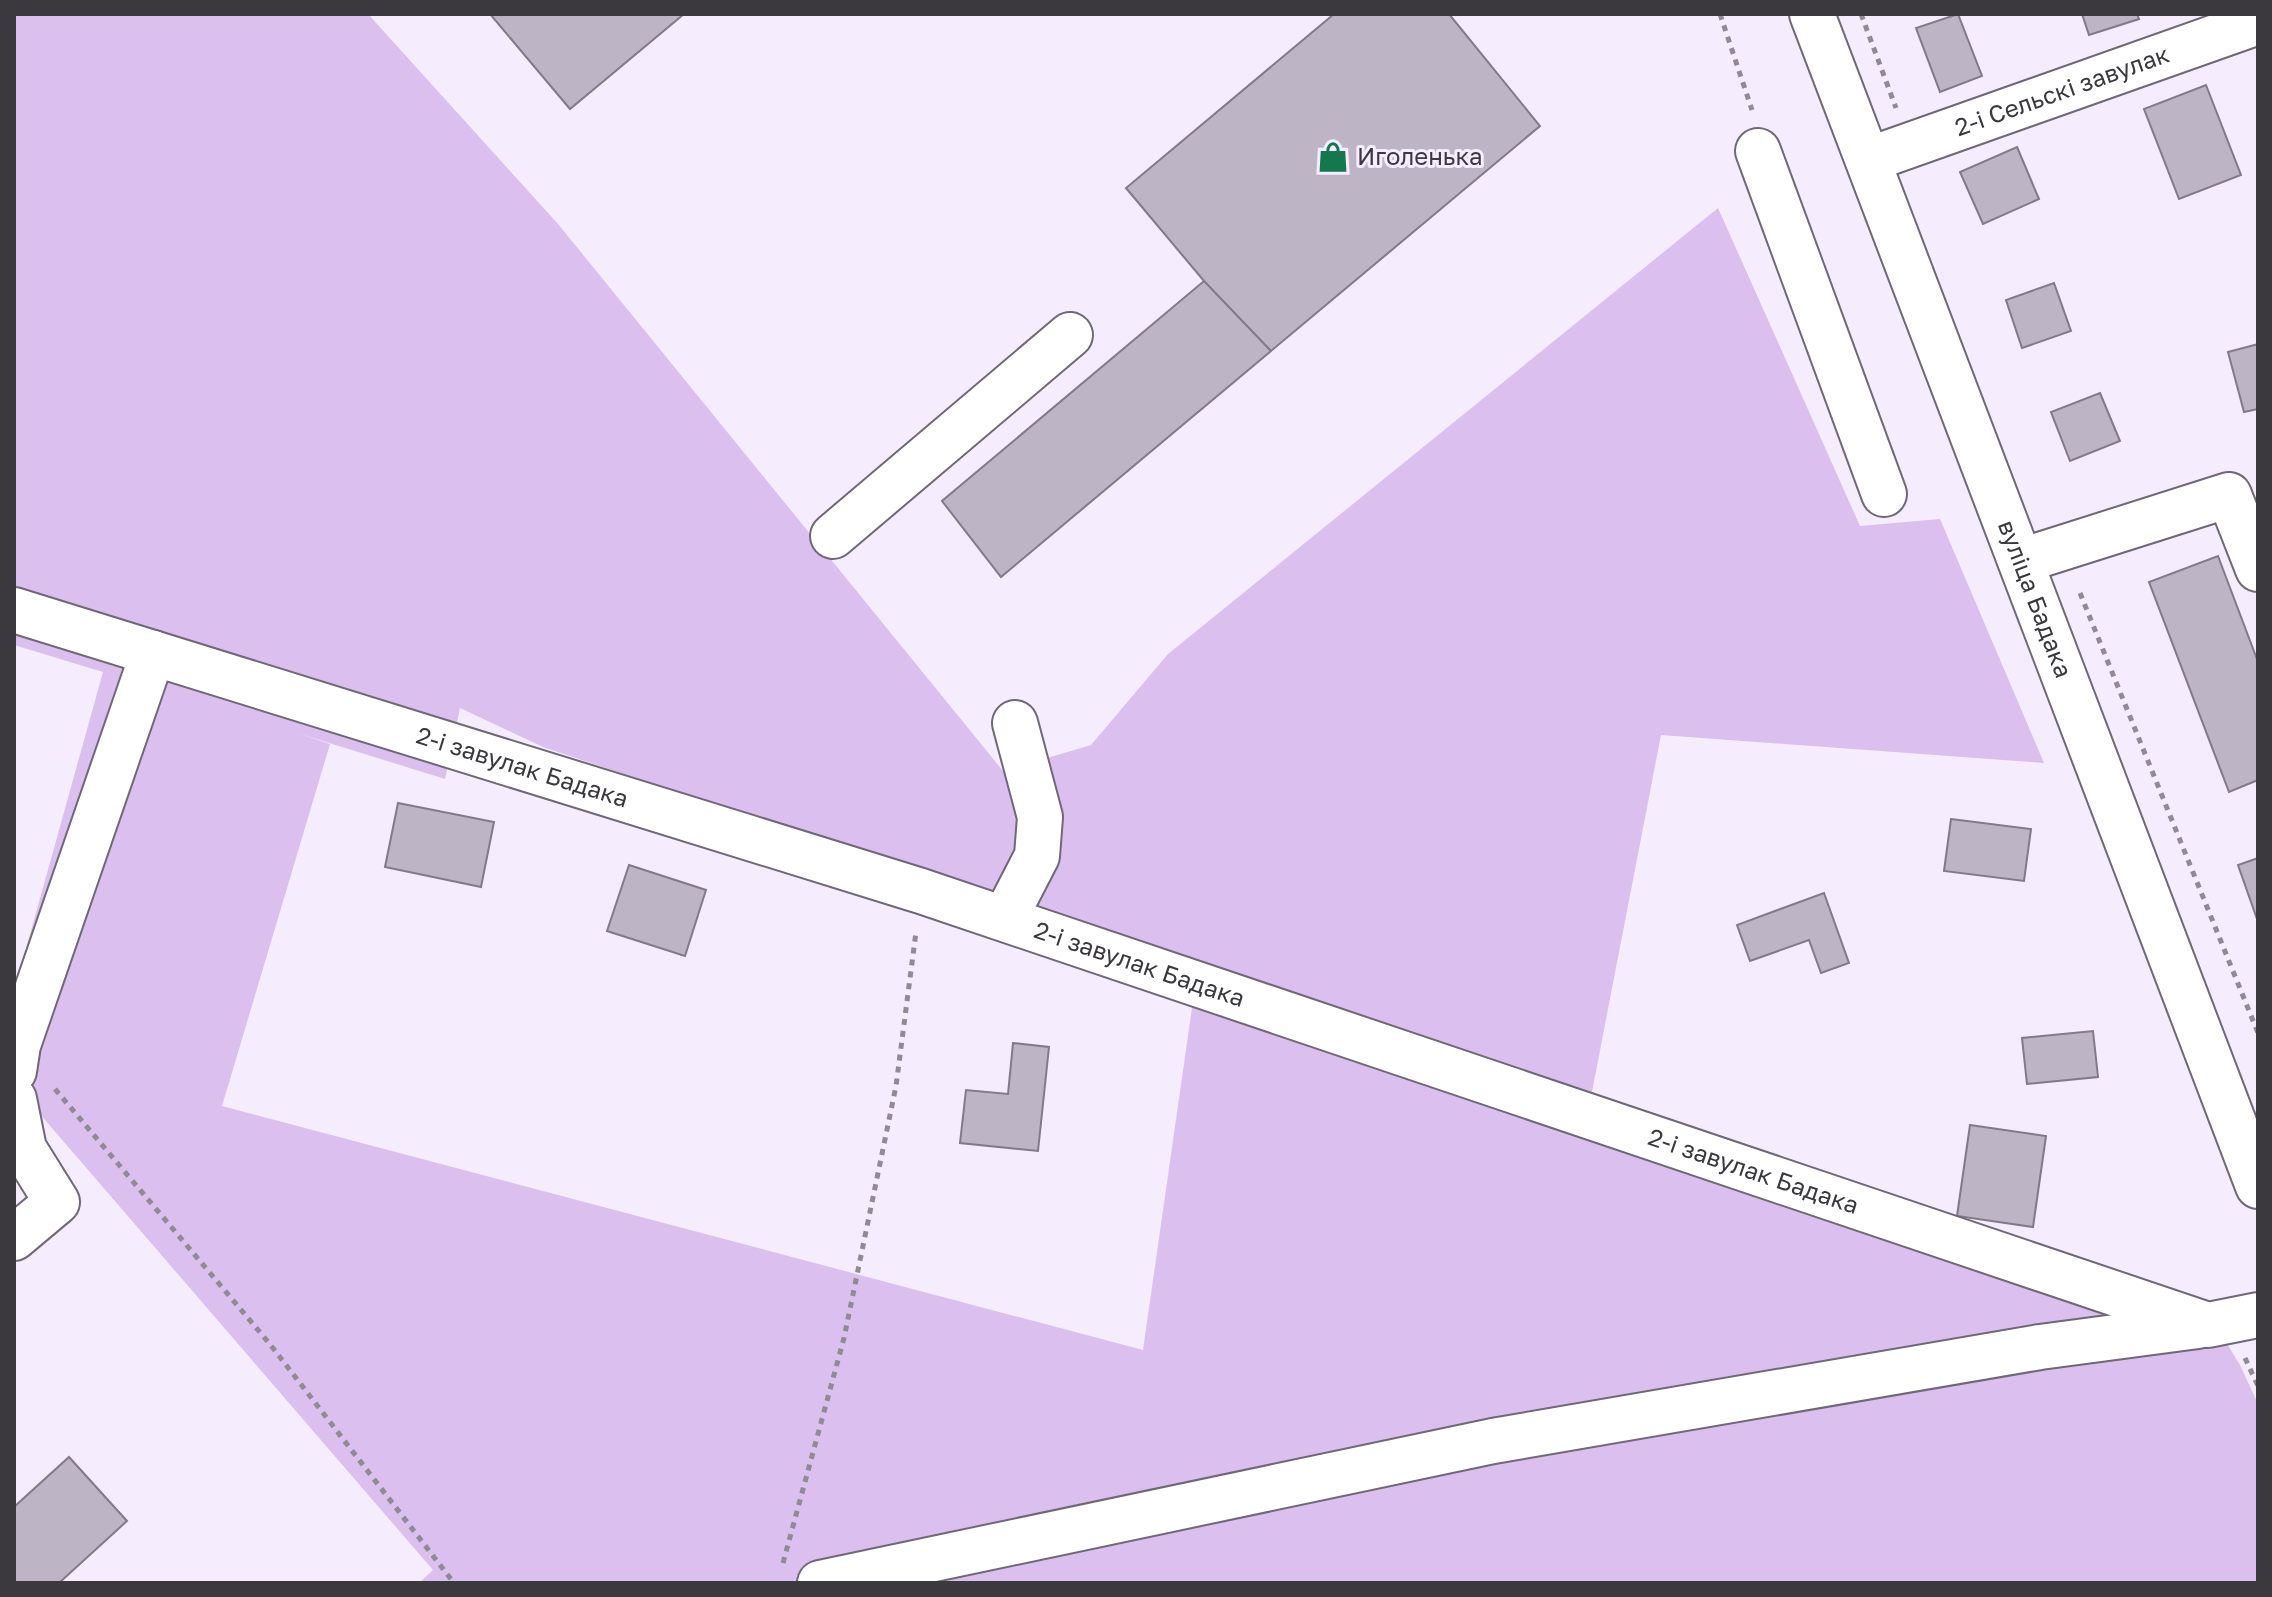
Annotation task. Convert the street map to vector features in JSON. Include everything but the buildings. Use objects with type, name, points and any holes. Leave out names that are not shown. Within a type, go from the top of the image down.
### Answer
[{"type":"street","name":"вуліца Бадака","points":[[1812,14],[2258,1186]]},
{"type":"street","name":"2-і Сельскі завулак","points":[[1868,160],[2258,22]]},
{"type":"street","points":[[1758,151],[1884,494]]},
{"type":"street","points":[[833,536],[1070,335]]},
{"type":"street","points":[[2021,561],[2229,495],[2258,569]]},
{"type":"street","name":"2-і завулак Бадака","points":[[14,610],[1005,918],[2208,1325]]},
{"type":"street","points":[[16,1058],[153,653]]},
{"type":"street","points":[[1005,918],[1037,856],[1040,817],[1015,723]]},
{"type":"street","points":[[14,1099],[24,1149],[57,1202],[14,1238]]},
{"type":"street","points":[[800,1575],[1493,1441],[2040,1347],[2208,1325],[2258,1315]]},
{"type":"path","points":[[1720,14],[1753,113],[1758,151]]},
{"type":"path","points":[[800,1575],[844,1338],[896,1086],[921,891]]},
{"type":"path","points":[[16,1058],[269,1343],[454,1583]]},
{"type":"shaded area","points":[[14,14],[368,14],[558,224],[1003,771],[1091,745],[1168,654],[1718,208],[1860,526],[1940,519],[2044,763],[1661,735],[1591,1097],[2200,1299],[2240,1365],[2258,1404],[2258,1583],[419,1583],[433,1570],[14,1084],[14,992],[103,672],[14,645]],"holes":[[[460,708],[543,747],[1198,966],[1143,1350],[222,1106],[330,744],[297,733],[445,779]]]},
{"type":"place","name":"Иголенька","points":[[1333,157]]}]
